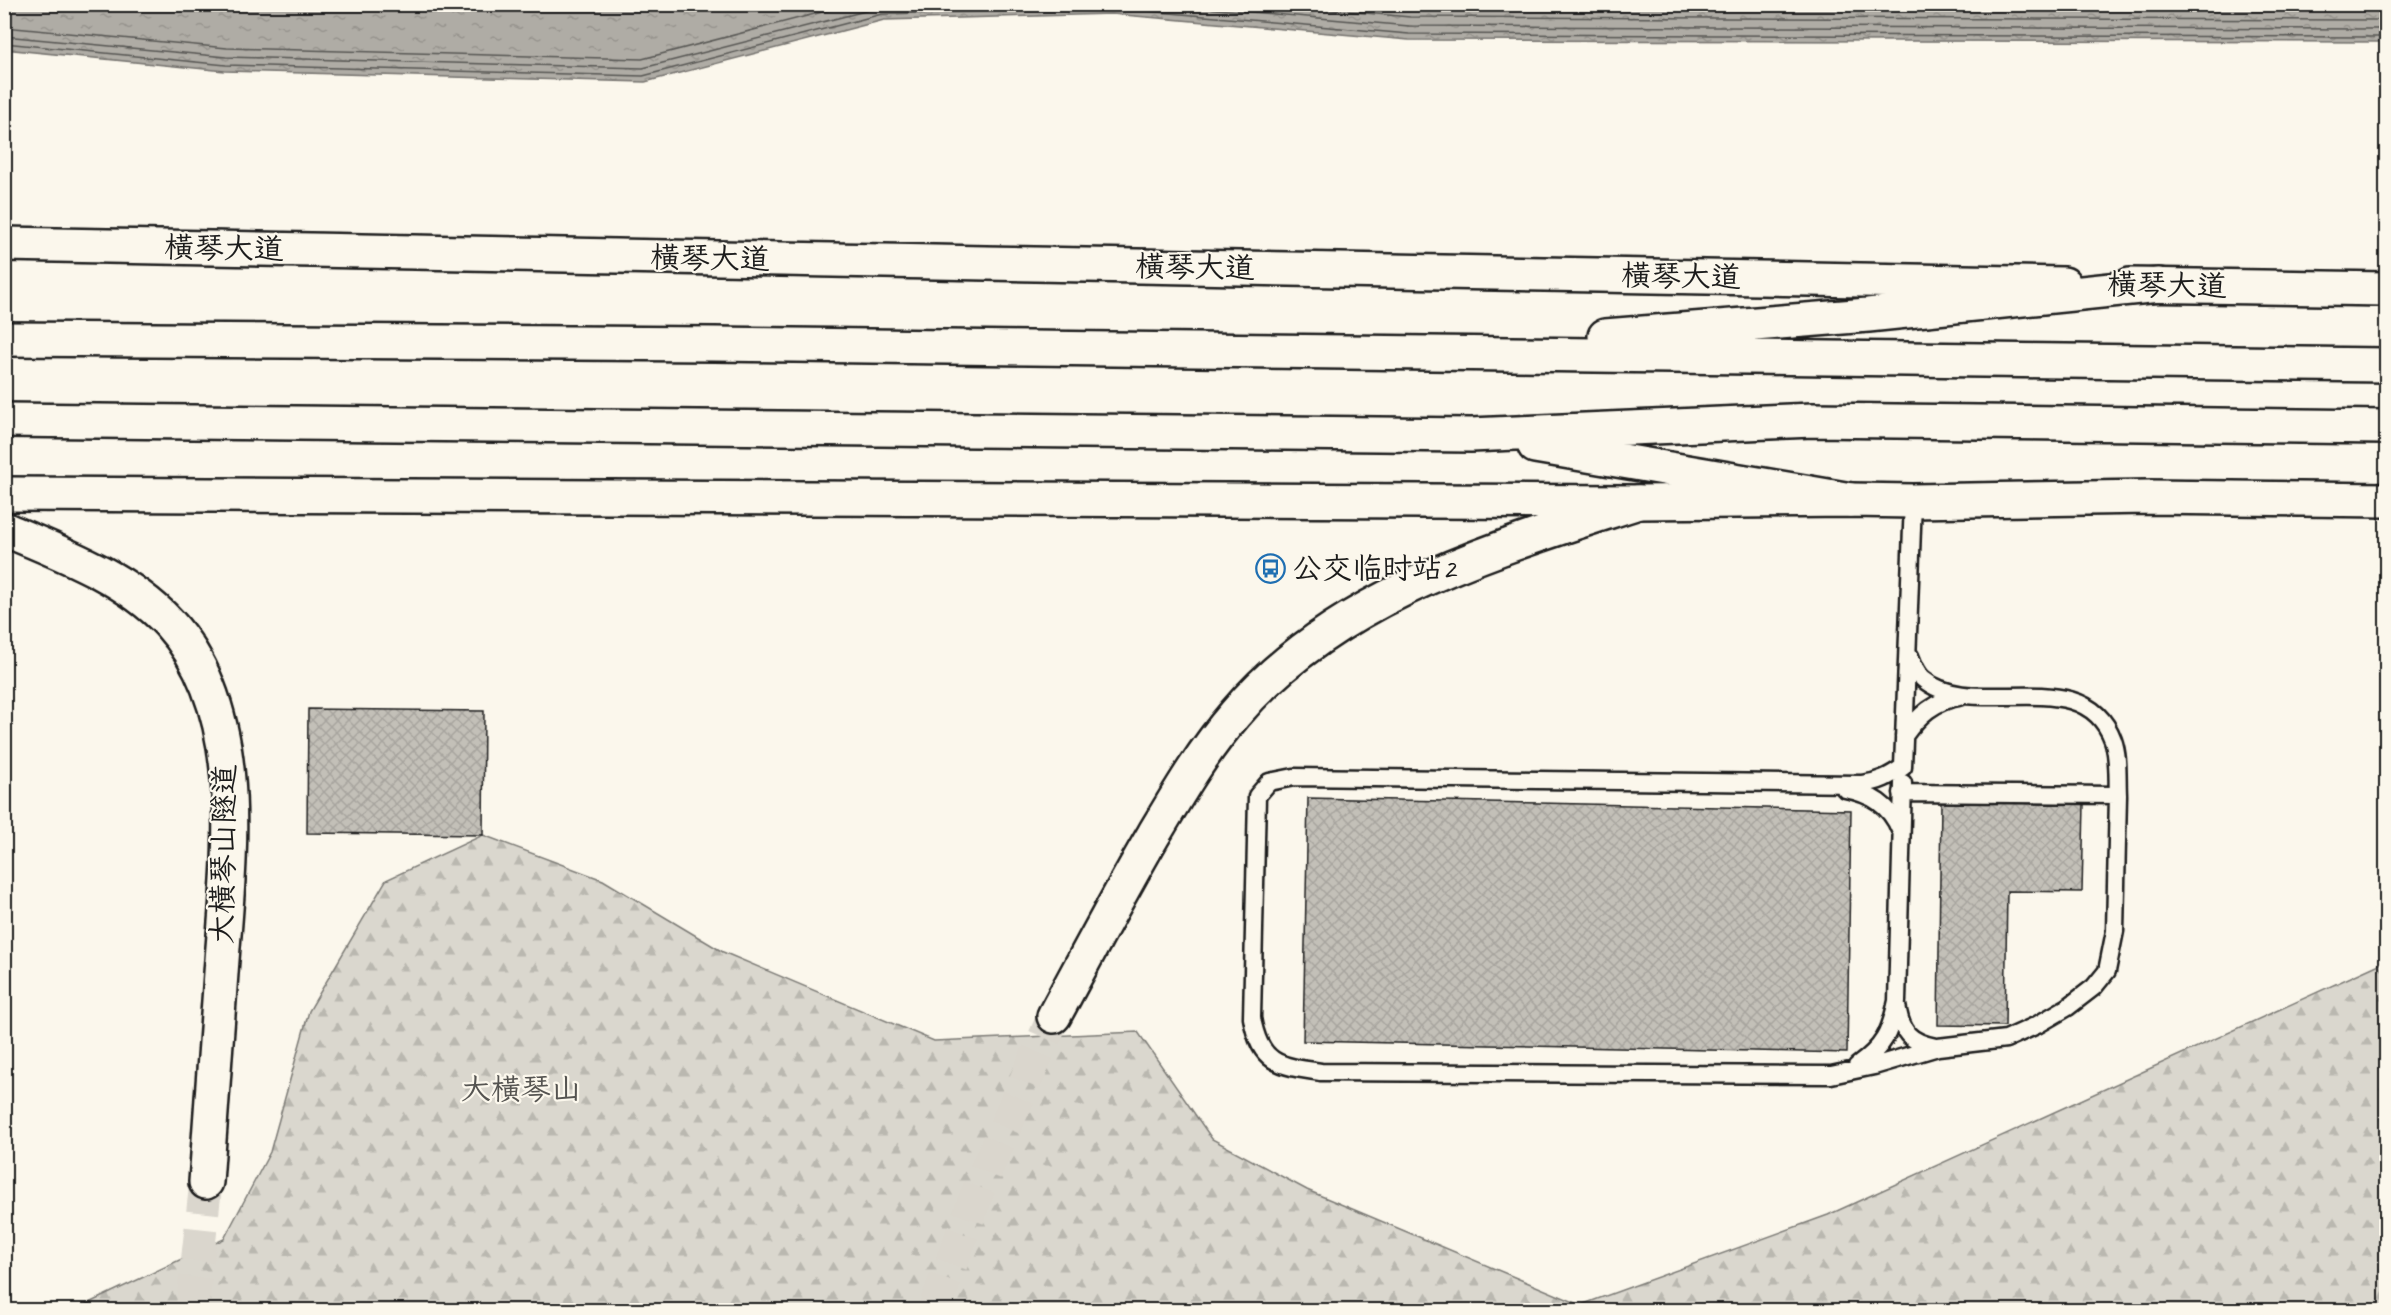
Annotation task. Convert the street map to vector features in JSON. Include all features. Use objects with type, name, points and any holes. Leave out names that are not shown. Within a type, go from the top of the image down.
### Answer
[{"type":"main road","name":"横琴大道","points":[[4,244],[2386,289]]},
{"type":"main road","points":[[1409,352],[1856,316],[2159,285]]},
{"type":"main road","points":[[4,339],[702,344],[2386,365]]},
{"type":"main road","points":[[4,420],[1471,435],[1813,420],[2386,427]]},
{"type":"main road","points":[[1471,435],[1851,500]]},
{"type":"main road","points":[[4,494],[1638,502],[1913,501],[2149,496],[2386,500]]},
{"type":"main road","points":[[1054,1016],[1128,878],[1187,778],[1235,713],[1276,672],[1320,637],[1392,595],[1482,554],[1638,502]]},
{"type":"main road","name":"大橫琴山隧道","points":[[4,529],[89,567],[132,591],[168,622],[190,650],[210,691],[222,733],[228,776],[229,858],[206,1182]]},
{"type":"lane","points":[[1831,1075],[1856,1067],[1874,1054],[1892,1024],[1897,1001],[1913,501]]},
{"type":"lane","points":[[1903,767],[1890,777],[1876,782],[1294,777],[1269,782],[1257,796],[1252,1018],[1256,1039],[1267,1057],[1290,1068],[1321,1072],[1831,1075],[1874,1066],[1938,1047],[2006,1039],[2068,1007],[2094,987],[2107,971],[2115,930],[2118,795],[2114,742],[2105,723],[2090,708],[2074,701],[2052,697],[1943,692],[1932,686],[1917,672],[1908,652]]},
{"type":"lane","points":[[1904,736],[1920,716],[1932,706],[1946,699],[1972,694]]},
{"type":"lane","points":[[1805,783],[1852,790],[1881,802],[1897,822],[1902,837]]},
{"type":"lane","points":[[1902,793],[2118,795]]},
{"type":"lane","points":[[1897,1001],[1902,1025],[1909,1038],[1922,1044],[1938,1047]]},
{"type":"green space","name":"大橫琴山","points":[[483,835],[603,880],[723,952],[934,1041],[1138,1032],[1212,1139],[1307,1190],[1581,1305],[1828,1215],[2386,961],[2386,1310],[74,1310],[224,1239],[270,1152],[309,1011],[386,880]]},
{"type":"green space","points":[[5,1306],[65,1310],[5,1310]]},
{"type":"water","points":[[5,4],[2386,4],[2386,42],[1409,40],[1112,14],[884,20],[645,82],[225,71],[4,49]]},
{"type":"building","points":[[308,709],[484,711],[483,835],[307,833]]},
{"type":"building","points":[[1308,798],[1851,810],[1847,1053],[1303,1041]]},
{"type":"building","points":[[1941,802],[2084,804],[2082,892],[2007,891],[2005,1026],[1938,1025]]},
{"type":"tunnel","points":[[934,1310],[984,1175],[1054,1016]]},
{"type":"tunnel","points":[[192,1310],[206,1182]]},
{"type":"place","name":"公交临时站2","points":[[1271,568]]}]
